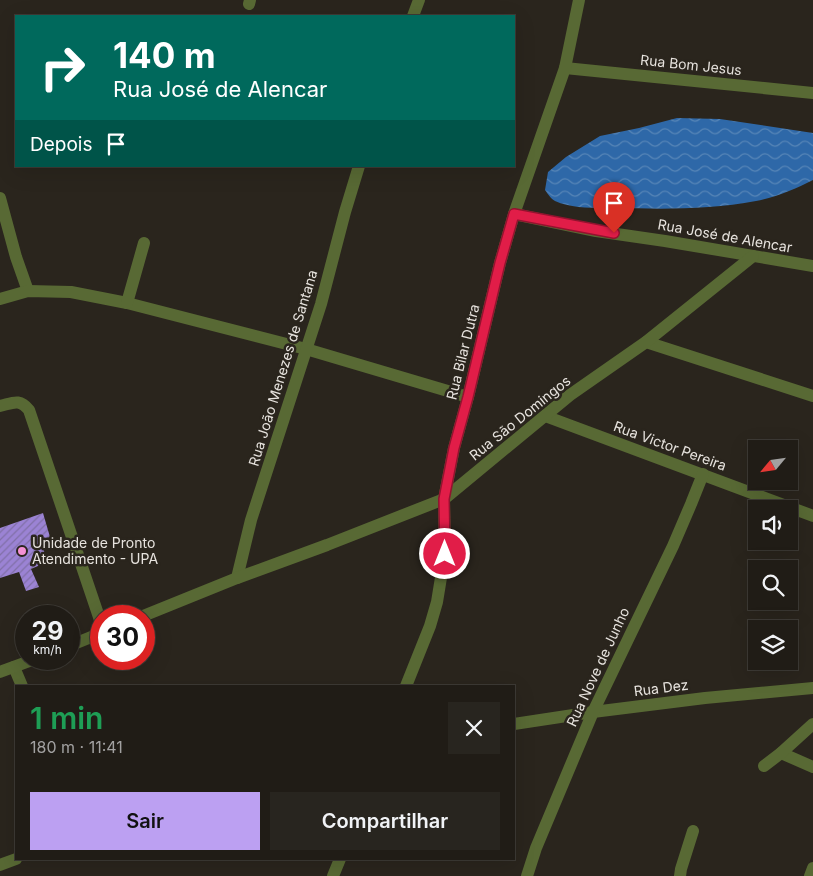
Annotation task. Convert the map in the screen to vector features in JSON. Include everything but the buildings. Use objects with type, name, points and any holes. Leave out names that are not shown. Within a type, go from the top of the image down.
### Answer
[{"type":"street","points":[[412,15],[419,0]]},
{"type":"street","name":"Rua Bilar Dutra","points":[[406,685],[430,626],[437,602],[445,554],[444,499],[454,448],[491,299],[514,214],[565,68],[579,0]]},
{"type":"street","name":"Rua Bom Jesus","points":[[565,68],[813,93]]},
{"type":"street","name":"Rua João Menezes de Santana","points":[[237,578],[251,520],[320,304],[359,167]]},
{"type":"street","points":[[0,198],[16,258],[28,291]]},
{"type":"street","name":"Rua José de Alencar","points":[[514,214],[596,231],[813,266]]},
{"type":"street","points":[[127,304],[144,242]]},
{"type":"street","name":"Rua São Domingos","points":[[155,611],[444,499],[570,395],[646,342],[753,256]]},
{"type":"street","points":[[0,298],[28,291],[71,292],[127,304],[306,349],[468,397]]},
{"type":"street","points":[[646,342],[813,396]]},
{"type":"street","points":[[0,406],[18,402],[24,405],[31,415],[95,605]]},
{"type":"street","name":"Rua Victor Pereira","points":[[545,416],[813,516]]},
{"type":"street","name":"Rua Nove de Junho","points":[[527,876],[536,848],[592,712],[673,546],[703,474]]},
{"type":"street","points":[[0,672],[14,667],[22,685]]},
{"type":"street","name":"Rua Dez","points":[[515,724],[705,698],[813,688]]},
{"type":"street","points":[[764,766],[813,724]]},
{"type":"street","points":[[781,753],[813,767]]},
{"type":"street","points":[[680,876],[693,831]]},
{"type":"street","points":[[0,865],[15,859]]},
{"type":"street","points":[[333,876],[340,860]]},
{"type":"street","points":[[810,876],[813,868]]},
{"type":"water","points":[[677,118],[720,119],[813,133],[813,180],[764,199],[739,204],[686,208],[577,207],[555,201],[545,190],[548,172],[566,157],[600,136]]},
{"type":"place","name":"Unidade de Pronto Atendimento - UPA","points":[[22,551]]},
{"type":"route","points":[[445,554],[444,499],[454,448],[514,214],[614,233]]}]
